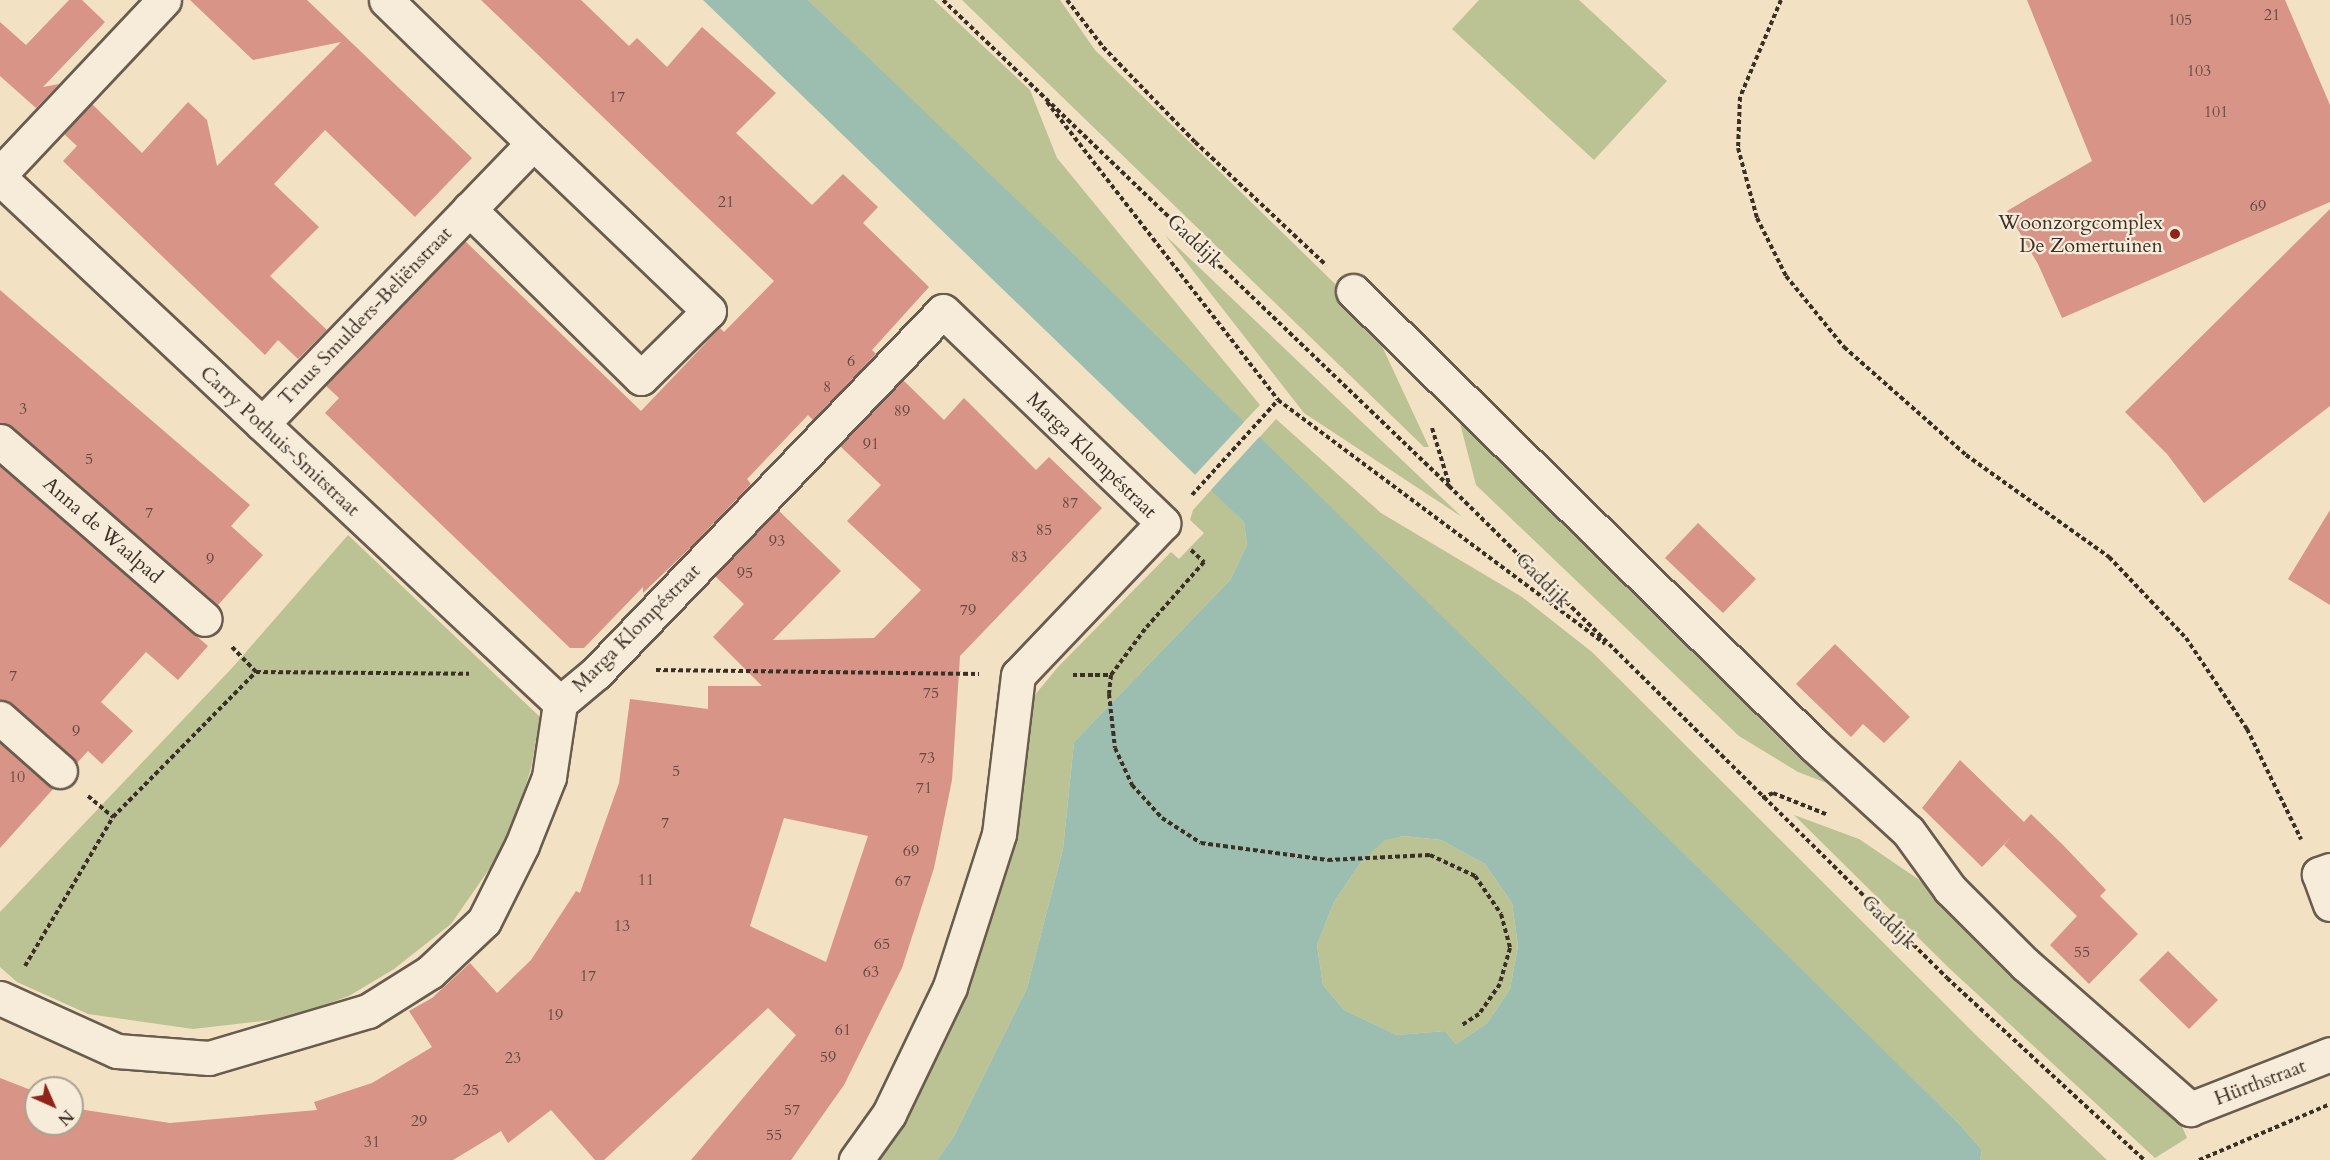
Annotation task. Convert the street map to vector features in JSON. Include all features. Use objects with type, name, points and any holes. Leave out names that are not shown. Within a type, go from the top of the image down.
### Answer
[{"type":"street","points":[[0,176],[164,0]]},
{"type":"street","points":[[386,0],[709,311],[641,378],[469,209]]},
{"type":"street","name":"Truus Smulders-Beliënstraat","points":[[262,424],[533,143]]},
{"type":"street","name":"Carry Pothuis-Smitstraat","points":[[0,176],[560,703]]},
{"type":"street","name":"Hürthstraat","points":[[1353,291],[1814,745],[1908,831],[1950,889],[2025,964],[2190,1109],[2330,1054]]},
{"type":"street","name":"Marga Klompéstraat","points":[[560,703],[596,673],[943,311],[1174,513],[1018,675]]},
{"type":"street","name":"Anna de Waalpad","points":[[0,441],[205,619]]},
{"type":"street","points":[[856,1160],[889,1114],[950,987],[999,834],[1018,675]]},
{"type":"street","points":[[2,999],[117,1051],[209,1058],[368,1011],[430,972],[484,921],[522,845],[549,777],[560,703]]},
{"type":"street","points":[[0,718],[60,771]]},
{"type":"path","name":"Gaddijk","points":[[943,0],[1449,486],[1947,978],[2144,1160]]},
{"type":"path","points":[[1067,0],[1102,47],[1195,142],[1353,291]]},
{"type":"path","points":[[1781,0],[1740,97],[1738,148],[1757,218],[1786,276],[1844,347],[1966,454],[2109,557],[2186,638],[2247,729],[2326,882]]},
{"type":"path","points":[[1037,90],[1278,400],[1618,654]]},
{"type":"path","points":[[1278,400],[1174,513],[1204,562],[1145,629],[1111,675],[1109,694],[1115,748],[1132,785],[1162,818],[1201,843],[1328,860],[1430,855],[1475,876],[1501,914],[1510,948],[1500,984],[1479,1014],[1462,1025]]},
{"type":"path","points":[[1427,420],[1449,486]]},
{"type":"path","points":[[596,673],[667,669],[1111,675]]},
{"type":"path","points":[[2,999],[113,817],[256,672],[528,674]]},
{"type":"path","points":[[2199,1160],[2330,1104]]},
{"type":"green space","points":[[808,0],[934,0],[1030,90],[1057,158],[1260,405],[1243,423]]},
{"type":"green space","points":[[962,0],[1060,0],[1095,50],[1368,316],[1429,447],[1424,447]]},
{"type":"green space","points":[[1479,0],[1579,0],[1667,81],[1594,160],[1452,29]]},
{"type":"green space","points":[[1165,235],[1462,517],[1304,413]]},
{"type":"green space","points":[[1454,400],[1879,803],[1798,772],[1739,736],[1476,485]]},
{"type":"green space","points":[[1276,419],[1381,513],[1522,597],[1592,652],[1979,1038],[2107,1160],[1980,1160],[1982,1150],[1961,1126],[1258,439]]},
{"type":"green space","points":[[1212,489],[1244,522],[1247,545],[1230,580],[1074,742],[1063,849],[1027,988],[954,1136],[937,1160],[872,1160],[909,1107],[972,976],[1012,819],[1029,702],[1058,667],[1171,552],[1179,559],[1204,533],[1190,520],[1193,510]]},
{"type":"green space","points":[[348,535],[540,717],[531,768],[508,842],[451,924],[394,969],[349,996],[288,1018],[193,1029],[88,1014],[17,982],[0,967],[0,912],[232,668]]},
{"type":"green space","points":[[1794,815],[1859,839],[1918,879],[1999,956],[2174,1108],[2187,1138],[2155,1158],[1950,969]]},
{"type":"green space","points":[[1404,836],[1441,840],[1485,864],[1512,903],[1518,946],[1510,989],[1487,1023],[1456,1044],[1445,1031],[1397,1035],[1344,1010],[1323,985],[1317,945],[1334,902],[1361,862],[1385,839]]},
{"type":"shaded area","points":[[703,0],[808,0],[1064,245],[1961,1126],[1982,1150],[1980,1160],[937,1160],[954,1136],[1027,988],[1063,849],[1074,742],[1230,580],[1247,545],[1244,522]],"holes":[[[1404,836],[1441,840],[1485,864],[1512,903],[1518,946],[1510,989],[1487,1023],[1456,1044],[1445,1031],[1397,1035],[1344,1010],[1323,985],[1317,945],[1334,902],[1361,862],[1385,840]]]},
{"type":"pier","points":[[1245,421],[1260,436],[1210,491],[1194,476]]},
{"type":"building","points":[[69,0],[82,0],[105,22],[43,87],[59,84],[36,108],[0,76],[0,22],[26,45]]},
{"type":"building","points":[[190,0],[307,0],[472,158],[415,217],[325,130],[274,184],[319,227],[270,276],[327,330],[298,359],[278,340],[265,355],[63,161],[77,146],[64,134],[92,104],[142,153],[188,102],[207,120],[217,166],[341,42],[253,60]]},
{"type":"building","points":[[481,0],[581,0],[629,46],[637,38],[667,67],[702,27],[776,93],[736,133],[812,205],[843,174],[878,207],[863,223],[929,287],[872,350],[876,354],[813,420],[808,415],[747,479],[751,484],[688,550],[643,593],[643,587],[584,648],[570,648],[325,413],[339,398],[325,385],[465,241],[641,411],[720,328],[724,332],[774,281]]},
{"type":"building","name":"Woonzorgcomplex De Zomertuinen","points":[[2027,0],[2285,0],[2330,105],[2330,202],[2062,318],[2038,264],[2007,211],[2092,161]]},
{"type":"building","points":[[2330,209],[2330,406],[2204,503],[2167,454],[2125,412]]},
{"type":"building","points":[[0,290],[250,505],[231,526],[263,555],[218,605],[12,427],[0,423]]},
{"type":"building","points":[[903,380],[944,420],[964,398],[1036,470],[1049,457],[1102,508],[960,656],[952,780],[934,868],[902,968],[844,1085],[791,1160],[691,1160],[796,1035],[768,1008],[604,1160],[595,1160],[551,1110],[508,1143],[501,1131],[453,1160],[0,1160],[0,1078],[24,1087],[24,1136],[84,1136],[84,1110],[170,1123],[317,1110],[314,1102],[372,1083],[432,1047],[409,1011],[432,998],[470,963],[497,993],[531,960],[576,891],[580,893],[619,783],[630,699],[708,709],[708,686],[762,686],[713,637],[744,604],[715,576],[778,510],[841,571],[773,640],[874,638],[921,590],[847,521],[881,485],[840,446]],"holes":[[[784,818],[868,836],[826,962],[750,926]]]},
{"type":"building","points":[[0,466],[208,646],[178,680],[146,652],[101,702],[133,731],[102,764],[88,751],[77,763],[12,704],[0,700]]},
{"type":"building","points":[[2330,510],[2330,605],[2288,579]]},
{"type":"building","points":[[1698,523],[1756,579],[1723,613],[1665,558]]},
{"type":"building","points":[[1835,644],[1910,717],[1884,743],[1863,724],[1851,737],[1796,684]]},
{"type":"building","points":[[0,743],[54,788],[0,848]]},
{"type":"building","points":[[1960,760],[2024,822],[2031,814],[2062,844],[2106,890],[2100,896],[2138,934],[2089,984],[2050,945],[2077,916],[2004,845],[2012,836],[1982,867],[1922,808]]},
{"type":"building","points":[[2168,951],[2218,1000],[2189,1029],[2139,980]]},
{"type":"place","name":"Woonzorgcomplex De Zomertuinen","points":[[2175,234]]}]
